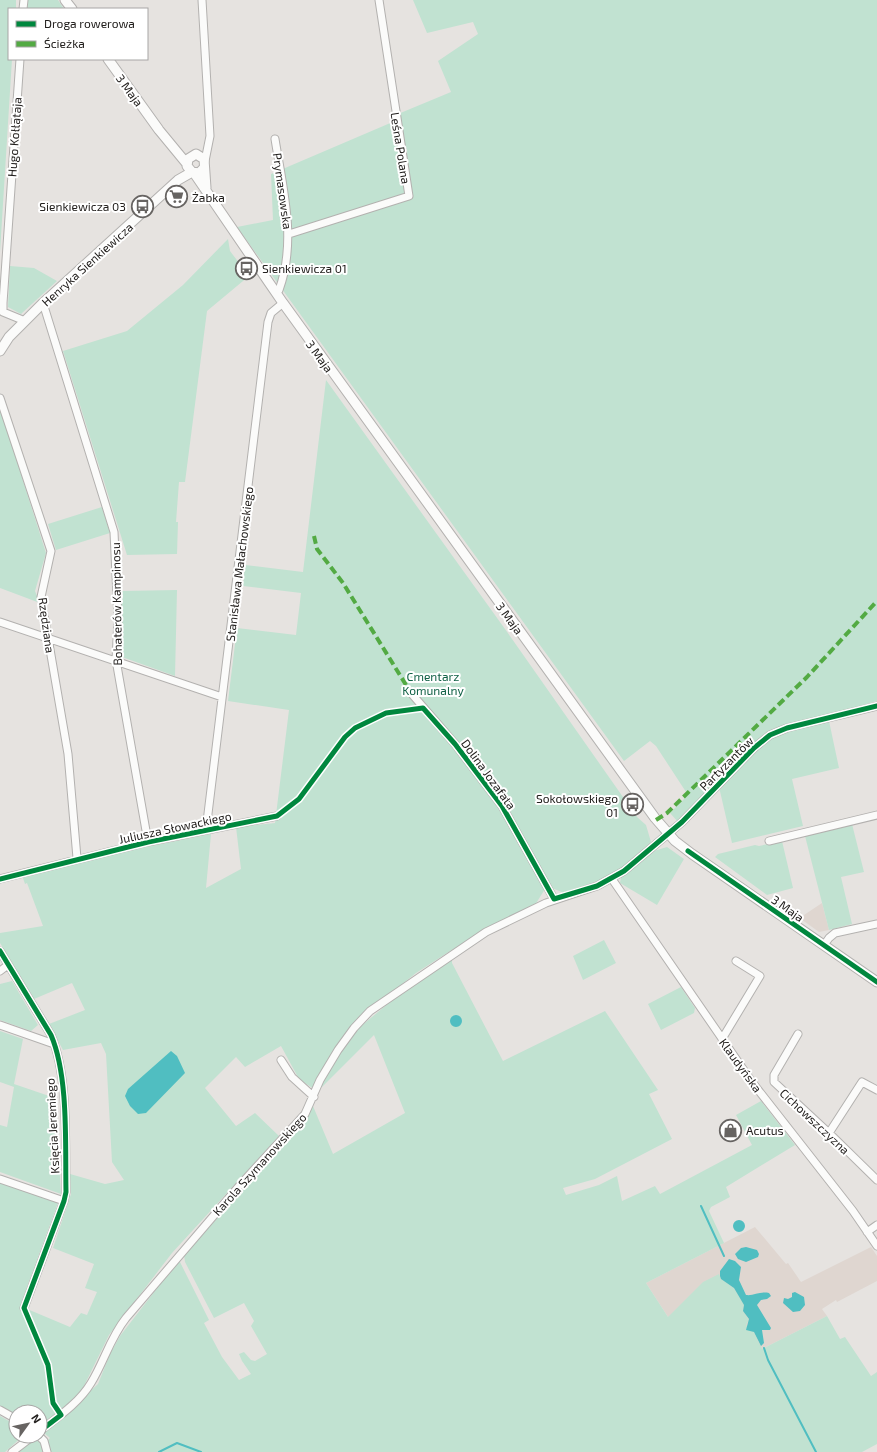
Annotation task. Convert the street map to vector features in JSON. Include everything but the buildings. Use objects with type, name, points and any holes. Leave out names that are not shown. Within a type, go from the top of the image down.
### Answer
[{"type":"street","points":[[65,0],[71,8]]},
{"type":"street","points":[[190,169],[189,157],[200,160],[209,144],[202,0]]},
{"type":"street","name":"Leśna Polana","points":[[289,234],[409,196],[379,0]]},
{"type":"street","name":"Hugo Kołłątaja","points":[[20,60],[3,312],[25,321]]},
{"type":"street","name":"3 Maja","points":[[109,60],[166,140],[190,169],[283,303],[654,818],[692,854],[877,982]]},
{"type":"street","name":"Prymasowska","points":[[275,139],[289,234],[284,276],[279,290]]},
{"type":"street","name":"3 Maja","points":[[166,140],[200,160],[206,192]]},
{"type":"street","name":"Henryka Sienkiewicza","points":[[0,351],[9,337],[43,303],[190,169],[201,172],[200,160]]},
{"type":"street","name":"Bohaterów Kampinosu","points":[[43,303],[114,532],[118,619],[116,660],[148,842]]},
{"type":"street","name":"Stanisława Małachowskiego","points":[[206,830],[268,322],[271,313],[283,303]]},
{"type":"street","points":[[0,341],[9,337]]},
{"type":"street","name":"Rzędziana","points":[[0,398],[51,551],[41,597],[68,754],[77,858]]},
{"type":"street","points":[[0,622],[48,640],[116,660],[222,697]]},
{"type":"street","name":"Dolina Jozafata","points":[[411,693],[464,755],[502,806],[554,899]]},
{"type":"street","name":"Partyzantów","points":[[669,833],[682,822],[754,748],[770,735],[787,728],[877,706]]},
{"type":"street","points":[[769,841],[877,815]]},
{"type":"street","name":"Juliusza Słowackiego","points":[[0,879],[77,858],[277,816]]},
{"type":"street","name":"Karola Szymanowskiego","points":[[48,1425],[61,1415],[87,1389],[115,1332],[122,1323],[235,1190],[305,1114],[314,1097],[320,1080],[338,1050],[354,1028],[370,1011],[486,932],[554,899],[578,893],[612,879],[669,833]]},
{"type":"street","name":"Klaudyńska","points":[[612,879],[752,1082],[853,1211],[877,1246]]},
{"type":"street","points":[[824,945],[829,938],[835,934],[877,924]]},
{"type":"street","name":"Księcia Jeremiego","points":[[0,951],[46,1026],[54,1044],[62,1089],[66,1186],[64,1201],[24,1308]]},
{"type":"street","points":[[722,1039],[760,976],[736,961]]},
{"type":"street","points":[[0,971],[8,965]]},
{"type":"street","points":[[0,1025],[54,1044]]},
{"type":"street","name":"Cichowszczyzna","points":[[798,1034],[774,1074],[774,1082],[877,1180]]},
{"type":"street","points":[[281,1060],[292,1077],[314,1097]]},
{"type":"street","points":[[829,1133],[862,1082],[877,1090]]},
{"type":"street","points":[[0,1178],[64,1201]]},
{"type":"street","points":[[867,1232],[877,1225]]},
{"type":"street","points":[[12,1452],[22,1444]]},
{"type":"shaded area","points":[[822,903],[829,930],[819,932],[801,919],[801,917]]},
{"type":"shaded area","points":[[755,1227],[786,1264],[788,1263],[801,1282],[871,1247],[877,1256],[877,1281],[837,1302],[836,1300],[822,1309],[827,1316],[707,1377],[646,1283]]},
{"type":"green space","points":[[0,0],[16,0],[16,8],[8,8],[8,60],[12,60],[0,252]]},
{"type":"green space","points":[[28,0],[58,0],[63,8],[27,8]]},
{"type":"green space","points":[[413,0],[877,0],[877,701],[776,729],[679,823],[670,813],[688,795],[656,746],[650,741],[624,761],[237,227],[273,220],[271,174],[395,121],[398,114],[451,92],[438,61],[478,34],[473,22],[427,33]]},
{"type":"green space","points":[[228,239],[230,251],[249,276],[207,311],[185,482],[179,482],[176,522],[178,522],[177,554],[127,555],[63,351],[127,331],[183,285]]},
{"type":"green space","points":[[10,266],[34,268],[57,281],[21,314],[8,307]]},
{"type":"green space","name":"Cmentarz Komunalny","points":[[326,380],[505,629],[637,817],[646,825],[651,842],[619,871],[609,877],[564,893],[552,888],[521,832],[519,832],[545,889],[535,905],[483,931],[447,953],[416,973],[361,1017],[314,1089],[299,1079],[281,1046],[245,1067],[236,1057],[205,1088],[236,1126],[255,1113],[279,1136],[172,1253],[109,1335],[83,1388],[73,1400],[48,1420],[48,1404],[8,1404],[8,1412],[0,1407],[0,1183],[58,1203],[20,1306],[70,1327],[81,1313],[87,1315],[97,1292],[85,1288],[94,1264],[53,1248],[71,1194],[70,1174],[105,1184],[124,1180],[112,1162],[106,1054],[101,1043],[63,1050],[49,1024],[85,1010],[72,983],[34,999],[0,943],[0,933],[43,926],[27,883],[25,884],[23,878],[102,856],[211,834],[206,888],[241,869],[236,827],[275,823],[289,710],[228,701],[237,628],[296,635],[301,593],[243,586],[245,565],[303,572]]},
{"type":"green space","points":[[0,408],[46,553],[35,591],[40,603],[0,588]]},
{"type":"green space","points":[[102,507],[110,533],[56,550],[48,524]]},
{"type":"green space","points":[[177,590],[175,676],[122,657],[121,591]]},
{"type":"green space","points":[[829,721],[839,768],[792,779],[803,826],[732,843],[719,787],[753,751],[779,733]]},
{"type":"green space","points":[[852,824],[864,872],[841,877],[852,924],[829,930],[805,836]]},
{"type":"green space","points":[[782,841],[793,888],[767,895],[715,857],[718,854],[755,845],[759,846]]},
{"type":"green space","points":[[667,847],[684,859],[657,905],[620,883],[621,877],[647,853]]},
{"type":"green space","points":[[604,940],[616,963],[583,980],[573,956]]},
{"type":"green space","points":[[452,960],[452,963],[503,1061],[605,1011],[658,1090],[649,1094],[672,1139],[595,1179],[563,1188],[566,1195],[599,1185],[617,1176],[622,1201],[655,1186],[660,1194],[752,1145],[736,1115],[761,1101],[795,1145],[726,1187],[730,1197],[711,1207],[709,1211],[724,1243],[646,1283],[668,1317],[703,1282],[719,1274],[721,1279],[734,1288],[744,1305],[743,1311],[749,1320],[746,1325],[754,1332],[762,1349],[827,1316],[840,1339],[845,1337],[871,1376],[877,1372],[877,1444],[862,1452],[50,1452],[48,1444],[50,1438],[48,1436],[48,1429],[98,1384],[110,1354],[120,1336],[179,1260],[209,1320],[204,1323],[222,1357],[239,1380],[251,1374],[239,1354],[244,1352],[251,1360],[255,1361],[267,1354],[251,1326],[254,1321],[244,1303],[214,1318],[185,1262],[184,1255],[273,1157],[313,1106],[333,1154],[405,1113],[374,1035],[322,1087],[321,1083],[354,1032],[402,992]]},
{"type":"green space","points":[[12,981],[38,1025],[31,1031],[0,1020],[0,984]]},
{"type":"green space","points":[[681,987],[695,1008],[694,1013],[661,1030],[648,1004]]},
{"type":"green space","points":[[0,1031],[23,1039],[14,1084],[55,1098],[61,1194],[0,1172],[0,1125],[7,1127],[14,1087],[0,1082]]},
{"type":"green space","points":[[0,1416],[8,1420],[8,1444],[14,1444],[5,1452],[0,1452]]},
{"type":"green space","points":[[28,1444],[41,1444],[44,1452],[16,1452]]},
{"type":"water","points":[[454,1015],[458,1015],[462,1021],[458,1027],[454,1027],[450,1023],[450,1019]]},
{"type":"water","points":[[171,1051],[177,1056],[185,1073],[146,1113],[138,1114],[130,1106],[125,1096],[128,1089]]},
{"type":"water","points":[[737,1220],[741,1220],[745,1226],[741,1232],[737,1232],[733,1228],[733,1224]]},
{"type":"water","points":[[746,1247],[757,1250],[759,1254],[758,1257],[746,1262],[738,1259],[735,1254],[741,1248]]},
{"type":"water","points":[[729,1259],[735,1261],[741,1267],[739,1280],[746,1295],[769,1293],[771,1296],[767,1299],[761,1300],[757,1305],[771,1328],[770,1330],[762,1330],[764,1343],[761,1346],[754,1332],[746,1330],[749,1319],[743,1311],[744,1305],[734,1288],[721,1279],[720,1271]]},
{"type":"water","points":[[795,1292],[804,1297],[805,1305],[800,1311],[793,1312],[783,1303],[784,1298],[788,1299],[792,1297],[792,1293]]},
{"type":"waterway","points":[[701,1206],[724,1256]]},
{"type":"waterway","points":[[764,1348],[768,1360],[816,1452]]},
{"type":"waterway","points":[[159,1452],[177,1443],[201,1452]]},
{"type":"marked path","points":[[314,536],[317,549],[343,583],[411,693]]},
{"type":"marked path","points":[[656,820],[667,813],[807,677],[877,601]]},
{"type":"cycle path","points":[[0,879],[148,842],[277,816],[299,799],[345,737],[355,728],[386,713],[423,708],[455,744],[502,806],[554,899],[597,886],[624,871],[682,822],[754,748],[770,735],[787,728],[877,706]]},
{"type":"cycle path","points":[[688,851],[877,982]]},
{"type":"cycle path","points":[[0,951],[51,1035],[57,1052],[61,1071],[66,1133],[66,1192],[24,1308],[48,1365],[53,1403],[61,1415],[48,1425]]},
{"type":"place","name":"Żabka","points":[[176,197]]},
{"type":"place","name":"Sienkiewicza 03","points":[[142,206]]},
{"type":"place","name":"Sienkiewicza 01","points":[[247,268]]},
{"type":"place","name":"Sokołowskiego 01","points":[[633,805]]},
{"type":"place","name":"Acutus","points":[[730,1130]]}]
